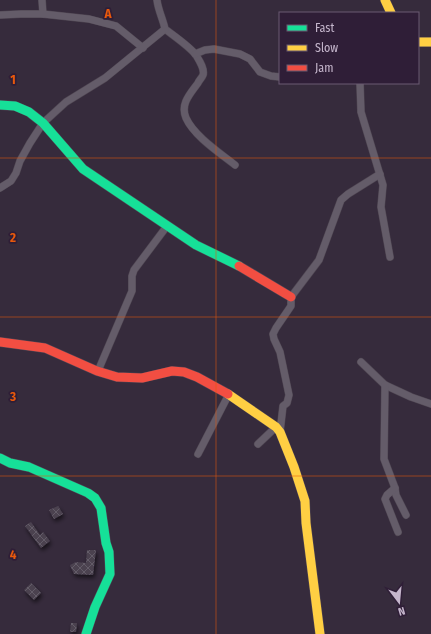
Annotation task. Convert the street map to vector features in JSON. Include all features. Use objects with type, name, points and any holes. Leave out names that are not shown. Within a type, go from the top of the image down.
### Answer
[{"type":"street","points":[[42,0],[44,14]]},
{"type":"street","points":[[157,0],[165,29],[195,54],[201,64],[203,73],[184,105],[186,118],[190,126],[199,136],[235,165]]},
{"type":"street","points":[[385,0],[391,12]]},
{"type":"street","points":[[0,15],[44,14],[89,19],[116,26],[143,48]]},
{"type":"street","points":[[0,188],[11,181],[30,143],[44,123],[66,102],[105,78],[165,29]]},
{"type":"street","points":[[195,54],[214,49],[240,54],[250,59],[260,72],[279,77]]},
{"type":"street","points":[[360,84],[361,112],[383,185],[384,191],[381,207],[390,257]]},
{"type":"street","points":[[0,104],[16,106],[29,112],[44,123],[83,169],[167,226],[196,245],[241,267],[291,297]]},
{"type":"street","points":[[258,444],[278,429],[283,406],[287,403],[289,396],[280,352],[273,334],[291,306],[291,297],[319,260],[341,200],[380,174]]},
{"type":"street","points":[[98,371],[132,291],[132,276],[134,270],[167,226]]},
{"type":"street","points":[[0,342],[36,346],[50,350],[111,376],[146,378],[173,371],[182,372],[198,378],[229,394],[278,429],[294,467],[305,501],[306,523],[320,634]]},
{"type":"street","points":[[361,362],[385,385],[431,404]]},
{"type":"street","points":[[385,385],[384,459],[395,488],[396,495],[406,516]]},
{"type":"street","points":[[198,454],[229,394]]},
{"type":"street","points":[[0,458],[10,463],[29,467],[91,494],[99,503],[109,552],[110,574],[94,607],[86,634]]},
{"type":"street","points":[[395,488],[387,495],[385,499],[398,532]]},
{"type":"building","points":[[58,506],[63,514],[54,519],[49,510]]},
{"type":"building","points":[[31,522],[40,535],[43,532],[50,541],[41,548],[25,526]]},
{"type":"building","points":[[87,550],[96,550],[93,575],[74,574],[70,565],[76,562],[86,563]]},
{"type":"building","points":[[31,583],[41,593],[34,600],[24,590]]},
{"type":"building","points":[[71,623],[77,623],[76,632],[70,632]]},
{"type":"traffic: fast","points":[[0,105],[15,106],[29,112],[43,123],[83,169],[196,245],[239,266]]},
{"type":"traffic: fast","points":[[0,458],[10,463],[29,467],[88,493],[95,498],[101,508],[106,543],[109,552],[110,574],[95,607],[86,634]]},
{"type":"traffic: slow","points":[[385,0],[391,12]]},
{"type":"traffic: slow","points":[[419,42],[431,42]]},
{"type":"traffic: slow","points":[[228,394],[276,427],[280,432],[294,467],[305,501],[306,523],[320,634]]},
{"type":"traffic: jam","points":[[239,266],[291,297]]},
{"type":"traffic: jam","points":[[0,342],[45,348],[97,371],[117,377],[142,378],[172,371],[184,372],[197,377],[228,394]]}]
